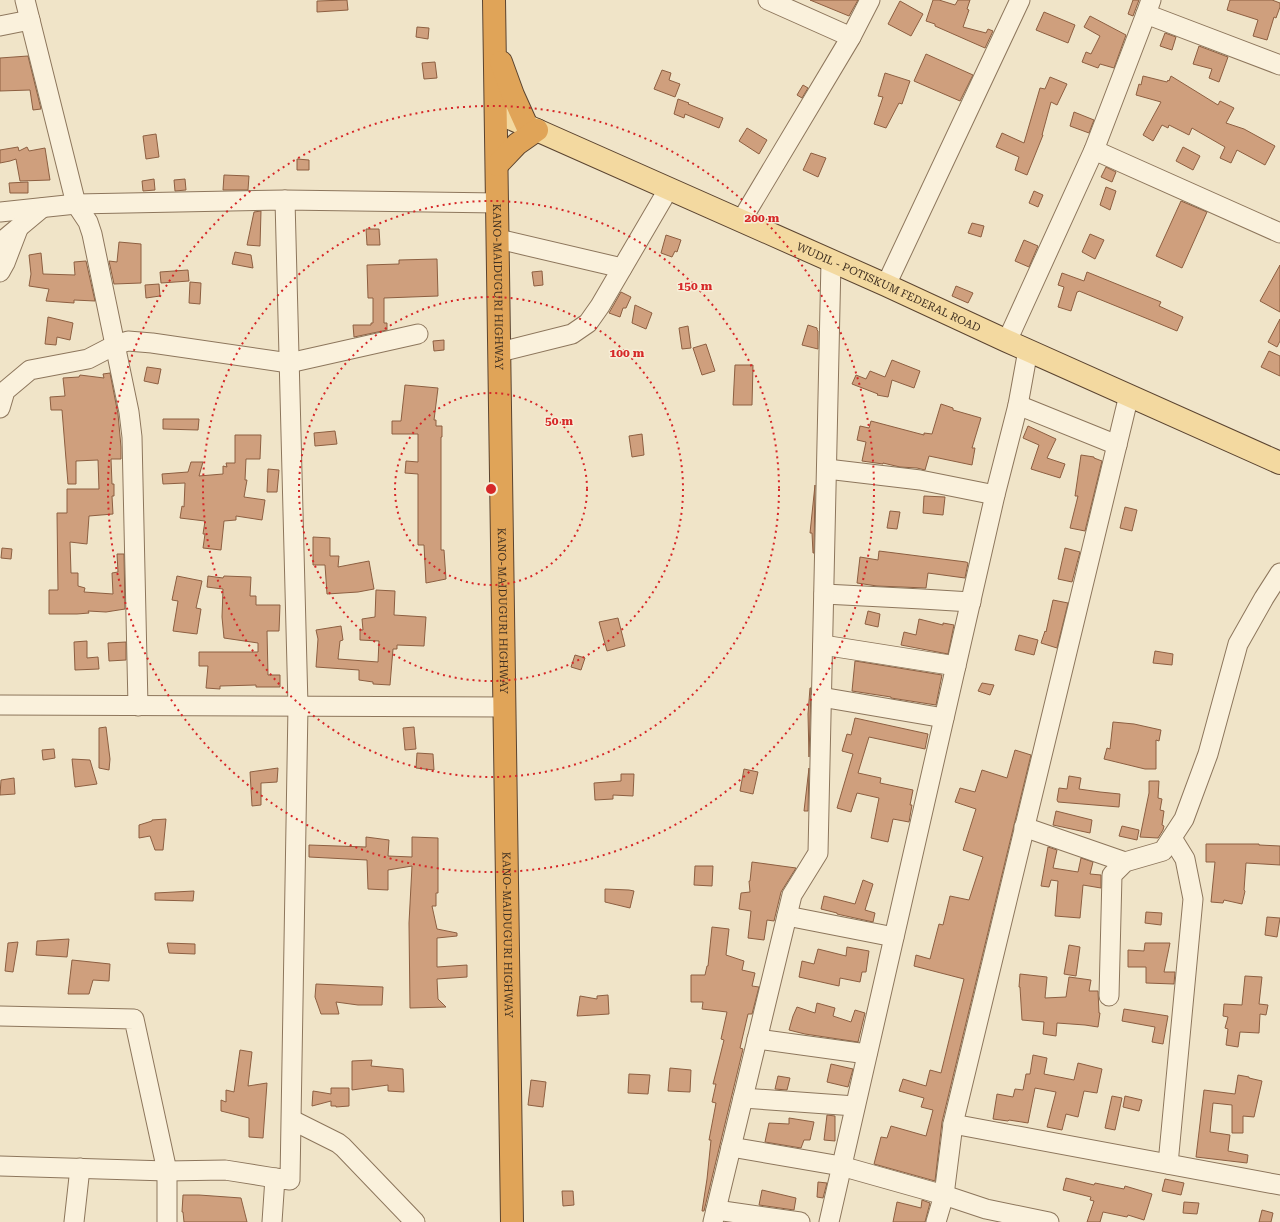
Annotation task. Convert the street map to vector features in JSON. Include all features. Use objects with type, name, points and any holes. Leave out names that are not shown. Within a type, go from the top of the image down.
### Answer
[{"type":"highway","name":"KANO-MAIDUGURI HIGHWAY","points":[[494,0],[512,1222]]},
{"type":"highway","points":[[495,45],[513,96],[532,128],[497,166]]},
{"type":"main road","name":"WUDIL - POTISKUM FEDERAL ROAD","points":[[496,112],[886,285],[1007,341],[1280,463]]},
{"type":"street","points":[[25,0],[76,204],[88,222],[92,234],[129,412],[132,437],[138,706]]},
{"type":"street","points":[[768,0],[851,37]]},
{"type":"street","points":[[741,221],[851,37],[870,0]]},
{"type":"street","points":[[886,285],[1020,0]]},
{"type":"street","points":[[1007,341],[1094,150],[1149,7],[1280,65]]},
{"type":"street","points":[[0,26],[30,20]]},
{"type":"street","points":[[1094,150],[1280,233]]},
{"type":"street","points":[[500,352],[572,334],[588,323],[600,306],[669,188]]},
{"type":"street","points":[[0,1166],[167,1171],[225,1170],[290,1180],[298,706],[284,200]]},
{"type":"street","points":[[0,212],[76,204],[284,200],[498,203]]},
{"type":"street","points":[[0,243],[42,208]]},
{"type":"street","points":[[0,272],[5,263],[18,228]]},
{"type":"street","points":[[498,239],[622,268]]},
{"type":"street","points":[[800,1222],[714,1216],[792,895],[818,853],[831,261]]},
{"type":"street","points":[[0,408],[4,391],[30,370],[88,359],[115,345],[128,341],[152,343],[289,363],[418,334]]},
{"type":"street","points":[[829,1222],[995,495],[1018,404],[1028,350]]},
{"type":"street","points":[[936,1222],[944,1195],[953,1124],[1129,395]]},
{"type":"street","points":[[1018,404],[1117,445]]},
{"type":"street","points":[[827,469],[920,480],[995,495]]},
{"type":"street","points":[[1109,996],[1112,875],[1125,862],[1163,851],[1184,819],[1208,754],[1238,644],[1280,573]]},
{"type":"street","points":[[824,594],[971,602]]},
{"type":"street","points":[[823,645],[956,666]]},
{"type":"street","points":[[821,697],[944,718]]},
{"type":"street","points":[[0,705],[505,707]]},
{"type":"street","points":[[1024,827],[1125,862]]},
{"type":"street","points":[[1168,1164],[1193,899],[1185,859],[1172,838]]},
{"type":"street","points":[[787,916],[894,937]]},
{"type":"street","points":[[0,1016],[134,1019],[167,1171],[167,1222]]},
{"type":"street","points":[[757,1039],[867,1054]]},
{"type":"street","points":[[743,1098],[855,1106]]},
{"type":"street","points":[[292,1120],[343,1147],[415,1222]]},
{"type":"street","points":[[953,1124],[1280,1185]]},
{"type":"street","points":[[731,1147],[841,1166],[944,1195],[986,1209],[1049,1222]]},
{"type":"street","points":[[74,1222],[80,1168]]},
{"type":"street","points":[[272,1222],[275,1178]]},
{"type":"building","points":[[347,0],[348,10],[317,12],[317,1]]},
{"type":"building","points":[[810,0],[858,0],[849,16]]},
{"type":"building","points":[[933,0],[939,0],[955,5],[958,0],[970,0],[967,9],[969,10],[963,27],[986,33],[988,29],[993,31],[985,48],[926,21]]},
{"type":"building","points":[[1133,0],[1139,0],[1133,16],[1128,14]]},
{"type":"building","points":[[1230,0],[1272,0],[1280,3],[1280,7],[1276,18],[1274,17],[1267,40],[1253,36],[1258,20],[1227,10]]},
{"type":"building","points":[[900,1],[923,14],[911,36],[888,24]]},
{"type":"building","points":[[1044,12],[1075,25],[1068,43],[1036,30]]},
{"type":"building","points":[[1090,16],[1126,35],[1114,68],[1100,64],[1098,68],[1082,62],[1086,52],[1091,54],[1100,36],[1084,27]]},
{"type":"building","points":[[417,27],[429,28],[428,39],[416,37]]},
{"type":"building","points":[[1165,33],[1176,37],[1172,50],[1160,46]]},
{"type":"building","points":[[1199,46],[1228,57],[1219,82],[1209,78],[1212,69],[1193,64]]},
{"type":"building","points":[[926,54],[973,75],[960,101],[914,81]]},
{"type":"building","points":[[28,56],[41,109],[33,110],[30,90],[0,91],[0,58]]},
{"type":"building","points":[[435,62],[437,78],[424,79],[422,63]]},
{"type":"building","points":[[662,70],[671,73],[669,80],[680,84],[675,97],[654,89]]},
{"type":"building","points":[[885,73],[910,81],[902,104],[899,103],[886,128],[874,124],[883,97],[878,96]]},
{"type":"building","points":[[1143,76],[1167,82],[1171,76],[1218,105],[1220,101],[1234,108],[1226,123],[1244,129],[1275,146],[1265,165],[1237,150],[1231,163],[1220,158],[1225,147],[1192,128],[1189,135],[1169,125],[1168,128],[1162,125],[1153,141],[1143,135],[1161,102],[1136,95],[1139,84],[1141,85]]},
{"type":"building","points":[[1050,77],[1067,84],[1057,105],[1051,102],[1043,135],[1027,175],[1015,170],[1019,157],[996,147],[1002,133],[1024,143],[1040,88],[1045,89]]},
{"type":"building","points":[[803,85],[808,88],[802,98],[797,95]]},
{"type":"building","points":[[678,99],[723,118],[719,128],[685,114],[684,118],[674,114]]},
{"type":"building","points":[[1074,112],[1094,120],[1089,133],[1070,126]]},
{"type":"building","points":[[747,128],[767,140],[759,154],[739,141]]},
{"type":"building","points":[[156,134],[159,157],[146,159],[143,136]]},
{"type":"building","points":[[18,147],[19,151],[27,147],[29,151],[45,148],[50,180],[20,181],[16,159],[0,163],[0,150]]},
{"type":"building","points":[[1183,147],[1200,156],[1193,170],[1176,161]]},
{"type":"building","points":[[811,153],[826,158],[818,177],[803,170]]},
{"type":"building","points":[[297,159],[309,160],[309,170],[297,170]]},
{"type":"building","points":[[1106,167],[1116,172],[1112,182],[1101,177]]},
{"type":"building","points":[[224,175],[249,176],[248,190],[223,190]]},
{"type":"building","points":[[154,179],[155,190],[143,191],[142,181]]},
{"type":"building","points":[[185,179],[186,190],[175,191],[174,180]]},
{"type":"building","points":[[28,182],[28,193],[10,193],[9,183]]},
{"type":"building","points":[[1106,187],[1116,191],[1110,210],[1100,205]]},
{"type":"building","points":[[1034,191],[1043,195],[1038,207],[1029,203]]},
{"type":"building","points":[[1181,201],[1207,212],[1182,268],[1156,256]]},
{"type":"building","points":[[261,211],[260,246],[247,245],[254,212]]},
{"type":"building","points":[[972,223],[984,226],[981,237],[968,233]]},
{"type":"building","points":[[366,229],[379,229],[380,245],[367,245]]},
{"type":"building","points":[[1090,234],[1104,240],[1095,259],[1082,252]]},
{"type":"building","points":[[666,235],[681,240],[677,252],[675,251],[672,257],[661,253]]},
{"type":"building","points":[[1024,240],[1038,246],[1029,267],[1015,261]]},
{"type":"building","points":[[119,242],[141,244],[141,283],[114,284],[109,261],[117,262]]},
{"type":"building","points":[[235,252],[251,255],[253,268],[232,264]]},
{"type":"building","points":[[41,253],[43,274],[75,275],[74,262],[86,261],[95,301],[74,300],[74,303],[46,301],[49,289],[29,286],[31,274],[29,255]]},
{"type":"building","points":[[437,259],[438,296],[384,298],[384,323],[387,323],[387,330],[354,337],[353,325],[371,325],[371,323],[373,323],[373,298],[368,298],[367,265],[399,264],[399,260]]},
{"type":"building","points":[[1280,265],[1280,312],[1260,301]]},
{"type":"building","points":[[188,270],[189,281],[161,283],[160,272]]},
{"type":"building","points":[[542,271],[543,285],[534,286],[532,272]]},
{"type":"building","points":[[1087,272],[1161,302],[1159,306],[1183,317],[1177,331],[1079,291],[1077,292],[1071,311],[1058,307],[1064,287],[1058,285],[1062,273],[1084,281]]},
{"type":"building","points":[[190,282],[201,283],[200,304],[189,303]]},
{"type":"building","points":[[159,284],[160,296],[146,298],[145,285]]},
{"type":"building","points":[[956,286],[973,293],[968,303],[952,296]]},
{"type":"building","points":[[621,292],[631,297],[626,308],[623,308],[620,317],[609,313]]},
{"type":"building","points":[[635,305],[652,313],[646,329],[632,323]]},
{"type":"building","points":[[48,317],[73,323],[70,340],[57,337],[56,345],[45,344]]},
{"type":"building","points":[[1280,319],[1280,341],[1277,347],[1268,342]]},
{"type":"building","points":[[808,325],[817,328],[818,349],[802,345]]},
{"type":"building","points":[[688,326],[691,348],[682,349],[679,328]]},
{"type":"building","points":[[444,340],[444,350],[434,351],[433,341]]},
{"type":"building","points":[[706,344],[715,371],[702,375],[693,348]]},
{"type":"building","points":[[1269,351],[1280,356],[1280,376],[1261,367]]},
{"type":"building","points":[[892,360],[920,371],[914,388],[892,380],[888,397],[877,395],[878,394],[852,384],[856,375],[866,379],[870,371],[885,377]]},
{"type":"building","points":[[735,365],[753,365],[752,405],[733,405]]},
{"type":"building","points":[[147,367],[161,369],[158,384],[144,381]]},
{"type":"building","points":[[110,373],[118,414],[121,447],[121,459],[111,459],[112,484],[114,484],[114,496],[112,496],[113,514],[89,516],[87,544],[70,542],[71,573],[78,573],[78,586],[85,588],[84,592],[113,594],[112,573],[118,572],[117,554],[124,554],[125,609],[106,612],[88,611],[89,613],[77,614],[49,614],[49,590],[58,590],[57,513],[67,513],[67,489],[99,489],[98,460],[76,461],[76,484],[68,484],[62,410],[51,410],[50,397],[65,396],[63,378],[79,377],[80,375],[104,378],[103,374]]},
{"type":"building","points":[[405,385],[438,388],[434,420],[436,420],[436,426],[442,426],[441,550],[444,550],[446,579],[426,583],[424,545],[418,545],[418,474],[405,473],[406,461],[418,462],[418,434],[392,434],[392,421],[401,421]]},
{"type":"building","points":[[941,404],[953,408],[953,410],[981,418],[972,448],[975,448],[972,465],[929,456],[925,470],[862,461],[866,442],[857,440],[860,426],[869,428],[871,421],[924,435],[924,433],[932,434]]},
{"type":"building","points":[[163,419],[199,419],[198,430],[163,429]]},
{"type":"building","points":[[1028,426],[1056,439],[1047,458],[1065,464],[1060,478],[1031,469],[1039,445],[1023,438]]},
{"type":"building","points":[[335,431],[337,444],[315,446],[314,433]]},
{"type":"building","points":[[642,434],[644,455],[632,457],[629,436]]},
{"type":"building","points":[[235,435],[261,435],[260,459],[246,459],[245,480],[247,480],[244,497],[265,500],[262,520],[236,516],[236,520],[224,521],[221,550],[203,548],[205,521],[180,518],[182,506],[184,507],[185,483],[163,484],[162,474],[188,472],[191,462],[203,462],[199,476],[223,474],[223,466],[227,467],[226,463],[235,463]]},
{"type":"building","points":[[1081,455],[1094,457],[1102,461],[1085,531],[1070,528],[1078,496],[1075,496]]},
{"type":"building","points":[[268,469],[279,470],[277,492],[267,492]]},
{"type":"building","points":[[815,485],[813,553],[812,533],[810,533]]},
{"type":"building","points":[[924,496],[945,497],[943,515],[923,513]]},
{"type":"building","points":[[1125,507],[1137,510],[1132,531],[1120,528]]},
{"type":"building","points":[[890,511],[900,512],[897,529],[887,528]]},
{"type":"building","points":[[313,537],[330,538],[330,556],[339,556],[338,567],[369,561],[374,589],[358,592],[327,594],[325,565],[313,565]]},
{"type":"building","points":[[2,548],[12,549],[11,559],[1,558]]},
{"type":"building","points":[[1065,548],[1080,552],[1072,582],[1058,579]]},
{"type":"building","points":[[879,551],[966,562],[968,563],[965,578],[928,573],[926,588],[877,586],[857,583],[860,557],[878,560]]},
{"type":"building","points":[[177,576],[202,581],[196,608],[201,609],[197,634],[173,631],[178,601],[172,600]]},
{"type":"building","points":[[208,576],[223,578],[224,576],[251,577],[250,596],[256,596],[256,605],[280,605],[279,631],[267,631],[268,675],[280,675],[280,687],[256,687],[256,685],[220,686],[220,689],[206,688],[208,666],[199,666],[199,652],[258,652],[258,643],[224,638],[222,617],[223,589],[207,587]]},
{"type":"building","points":[[376,590],[395,591],[394,615],[426,617],[424,646],[397,645],[397,649],[393,649],[390,685],[373,684],[373,682],[359,680],[359,670],[316,667],[318,639],[316,630],[341,626],[343,640],[340,641],[338,659],[378,662],[379,641],[360,640],[360,630],[363,630],[362,619],[375,617]]},
{"type":"building","points":[[1053,600],[1068,603],[1057,648],[1041,643],[1045,631],[1046,632]]},
{"type":"building","points":[[868,611],[880,614],[878,627],[865,624]]},
{"type":"building","points":[[618,618],[625,646],[607,651],[599,622]]},
{"type":"building","points":[[919,619],[943,625],[943,623],[954,625],[948,654],[901,645],[904,632],[916,635]]},
{"type":"building","points":[[1019,635],[1038,640],[1034,655],[1015,650]]},
{"type":"building","points":[[87,641],[87,658],[98,657],[99,669],[75,670],[74,642]]},
{"type":"building","points":[[126,642],[126,660],[109,661],[108,643]]},
{"type":"building","points":[[1155,651],[1173,654],[1172,665],[1153,663]]},
{"type":"building","points":[[575,655],[585,658],[581,670],[571,667]]},
{"type":"building","points":[[855,661],[942,675],[936,705],[852,691]]},
{"type":"building","points":[[982,683],[994,685],[990,695],[978,691]]},
{"type":"building","points":[[811,688],[809,757],[808,714]]},
{"type":"building","points":[[855,718],[928,734],[925,749],[869,737],[858,773],[881,778],[880,783],[913,790],[909,822],[893,819],[888,842],[871,838],[879,798],[857,793],[851,812],[837,808],[853,754],[842,751],[847,734],[851,735]]},
{"type":"building","points":[[1113,722],[1134,724],[1161,730],[1159,741],[1156,740],[1156,769],[1145,769],[1104,759],[1107,748],[1110,749]]},
{"type":"building","points":[[106,727],[110,759],[109,770],[99,768],[99,728]]},
{"type":"building","points":[[414,727],[416,749],[405,750],[403,728]]},
{"type":"building","points":[[54,749],[55,758],[43,760],[42,750]]},
{"type":"building","points":[[1015,750],[1031,755],[942,1122],[935,1181],[874,1164],[881,1137],[887,1138],[891,1126],[926,1136],[933,1110],[921,1107],[924,1098],[899,1091],[903,1079],[926,1086],[930,1070],[941,1073],[964,979],[914,966],[916,955],[930,959],[939,924],[943,925],[950,896],[969,900],[983,857],[963,850],[976,809],[955,802],[960,788],[975,792],[982,770],[1007,778]]},
{"type":"building","points":[[417,753],[433,754],[434,770],[416,768]]},
{"type":"building","points":[[72,759],[90,760],[97,784],[75,787]]},
{"type":"building","points":[[278,768],[277,782],[261,783],[261,805],[252,806],[250,772]]},
{"type":"building","points":[[809,768],[808,811],[804,811]]},
{"type":"building","points":[[744,769],[758,772],[753,794],[740,791]]},
{"type":"building","points":[[621,774],[634,774],[633,796],[613,795],[613,799],[595,800],[594,783],[621,781]]},
{"type":"building","points":[[1069,776],[1081,778],[1079,789],[1120,794],[1119,807],[1058,802],[1059,788],[1067,789]]},
{"type":"building","points":[[14,778],[15,794],[0,795],[1,780]]},
{"type":"building","points":[[1149,781],[1159,781],[1158,798],[1162,799],[1160,810],[1164,811],[1162,825],[1164,826],[1158,838],[1140,837],[1149,793]]},
{"type":"building","points":[[1056,811],[1092,820],[1090,833],[1053,825]]},
{"type":"building","points":[[166,819],[163,850],[155,850],[150,836],[139,838],[139,825],[152,820]]},
{"type":"building","points":[[1122,826],[1139,830],[1137,840],[1119,836]]},
{"type":"building","points":[[366,837],[389,840],[388,856],[412,857],[412,837],[438,838],[438,893],[436,893],[436,906],[432,906],[437,929],[457,933],[457,936],[437,938],[437,967],[467,965],[467,977],[437,979],[438,999],[446,1007],[410,1008],[409,923],[412,866],[388,870],[388,890],[368,889],[367,860],[309,857],[309,845],[366,847]]},
{"type":"building","points":[[1206,844],[1259,844],[1280,846],[1280,865],[1246,863],[1245,891],[1242,904],[1224,900],[1223,903],[1211,902],[1215,862],[1206,862]]},
{"type":"building","points":[[1048,847],[1057,850],[1053,868],[1078,872],[1081,858],[1093,862],[1090,874],[1101,875],[1101,888],[1083,885],[1080,918],[1055,916],[1058,881],[1051,880],[1049,887],[1041,886]]},
{"type":"building","points":[[752,862],[796,868],[781,892],[774,921],[767,920],[764,940],[748,938],[751,911],[739,909],[741,893],[750,892],[749,881]]},
{"type":"building","points":[[695,866],[713,866],[712,886],[694,885]]},
{"type":"building","points":[[863,880],[873,884],[865,910],[875,913],[873,922],[821,909],[824,896],[855,904]]},
{"type":"building","points":[[605,889],[634,891],[630,908],[605,902]]},
{"type":"building","points":[[194,891],[193,901],[155,900],[155,893]]},
{"type":"building","points":[[1146,912],[1162,913],[1161,925],[1145,923]]},
{"type":"building","points":[[1267,917],[1280,918],[1277,937],[1265,935]]},
{"type":"building","points":[[712,927],[729,929],[726,955],[744,961],[742,970],[755,973],[752,986],[759,987],[752,1014],[748,1014],[740,1048],[743,1049],[704,1211],[702,1211],[711,1140],[709,1140],[716,1103],[712,1102],[716,1084],[713,1084],[724,1040],[721,1039],[727,1012],[702,1009],[703,1002],[691,1002],[691,975],[705,975],[708,966]]},
{"type":"building","points":[[69,939],[67,957],[36,955],[37,941]]},
{"type":"building","points":[[18,942],[13,972],[5,971],[8,943]]},
{"type":"building","points":[[167,943],[195,944],[195,954],[169,953]]},
{"type":"building","points":[[1145,943],[1170,943],[1164,972],[1175,972],[1174,984],[1146,983],[1146,967],[1128,967],[1128,950],[1144,951]]},
{"type":"building","points":[[1069,945],[1080,947],[1076,976],[1064,974]]},
{"type":"building","points":[[847,947],[869,951],[866,972],[862,972],[860,982],[840,978],[839,986],[799,977],[802,961],[814,964],[818,949],[846,956]]},
{"type":"building","points":[[72,960],[110,964],[109,981],[93,980],[89,994],[68,994]]},
{"type":"building","points":[[1020,974],[1047,977],[1045,998],[1066,997],[1069,977],[1091,980],[1089,991],[1098,991],[1100,1013],[1098,1027],[1057,1023],[1056,1036],[1043,1034],[1044,1022],[1022,1020],[1019,987]]},
{"type":"building","points":[[1245,976],[1262,977],[1259,1004],[1268,1005],[1266,1015],[1260,1014],[1259,1033],[1240,1032],[1238,1047],[1226,1045],[1228,1029],[1225,1028],[1228,1017],[1223,1016],[1224,1004],[1242,1005]]},
{"type":"building","points":[[316,984],[383,987],[382,1005],[358,1005],[336,1002],[339,1014],[321,1014],[315,997]]},
{"type":"building","points":[[608,995],[609,1014],[577,1016],[580,996],[597,999],[597,996]]},
{"type":"building","points":[[817,1003],[835,1008],[833,1016],[851,1022],[855,1010],[865,1013],[858,1042],[789,1030],[797,1007],[815,1013]]},
{"type":"building","points":[[1124,1009],[1168,1016],[1163,1044],[1152,1042],[1155,1027],[1122,1021]]},
{"type":"building","points":[[240,1050],[252,1052],[248,1086],[267,1083],[263,1138],[249,1137],[249,1118],[221,1111],[221,1100],[226,1102],[226,1090],[234,1092]]},
{"type":"building","points":[[1033,1055],[1047,1058],[1044,1074],[1074,1080],[1078,1063],[1102,1069],[1097,1093],[1084,1091],[1078,1117],[1066,1114],[1062,1130],[1047,1127],[1056,1092],[1035,1088],[1028,1123],[993,1119],[997,1094],[1013,1097],[1015,1089],[1023,1090],[1026,1074],[1030,1074]]},
{"type":"building","points":[[372,1060],[371,1066],[403,1069],[404,1092],[388,1091],[388,1085],[352,1090],[352,1061]]},
{"type":"building","points":[[831,1064],[853,1069],[848,1087],[827,1082]]},
{"type":"building","points":[[670,1068],[691,1070],[690,1092],[668,1091]]},
{"type":"building","points":[[629,1074],[650,1075],[648,1094],[628,1093]]},
{"type":"building","points":[[1238,1075],[1262,1081],[1254,1117],[1243,1116],[1243,1133],[1232,1133],[1232,1105],[1213,1103],[1210,1132],[1230,1135],[1228,1151],[1248,1155],[1247,1163],[1196,1157],[1204,1090],[1235,1094]]},
{"type":"building","points":[[778,1076],[790,1078],[787,1090],[775,1089]]},
{"type":"building","points":[[531,1080],[546,1082],[543,1107],[528,1105]]},
{"type":"building","points":[[331,1088],[349,1088],[349,1106],[331,1106],[331,1101],[312,1106],[313,1091],[331,1094]]},
{"type":"building","points":[[1112,1096],[1122,1098],[1115,1130],[1105,1128]]},
{"type":"building","points":[[1125,1096],[1142,1100],[1139,1111],[1123,1107]]},
{"type":"building","points":[[827,1115],[835,1116],[835,1141],[824,1140]]},
{"type":"building","points":[[789,1118],[814,1122],[810,1140],[804,1140],[801,1148],[765,1142],[769,1123],[789,1124]]},
{"type":"building","points":[[1066,1178],[1094,1185],[1095,1183],[1124,1189],[1125,1186],[1152,1194],[1144,1220],[1128,1215],[1127,1217],[1103,1212],[1100,1222],[1087,1222],[1094,1201],[1090,1200],[1091,1197],[1063,1190]]},
{"type":"building","points":[[1165,1179],[1184,1183],[1181,1195],[1162,1191]]},
{"type":"building","points":[[818,1182],[827,1183],[823,1198],[817,1197]]},
{"type":"building","points":[[762,1190],[796,1198],[794,1210],[759,1205]]},
{"type":"building","points":[[562,1191],[573,1191],[574,1205],[563,1206]]},
{"type":"building","points":[[183,1195],[241,1198],[247,1222],[184,1222],[182,1212]]},
{"type":"building","points":[[922,1200],[930,1203],[925,1222],[893,1222],[897,1202],[921,1208]]},
{"type":"building","points":[[1184,1202],[1199,1203],[1197,1214],[1183,1213]]},
{"type":"building","points":[[1262,1210],[1273,1213],[1271,1222],[1259,1222]]}]
